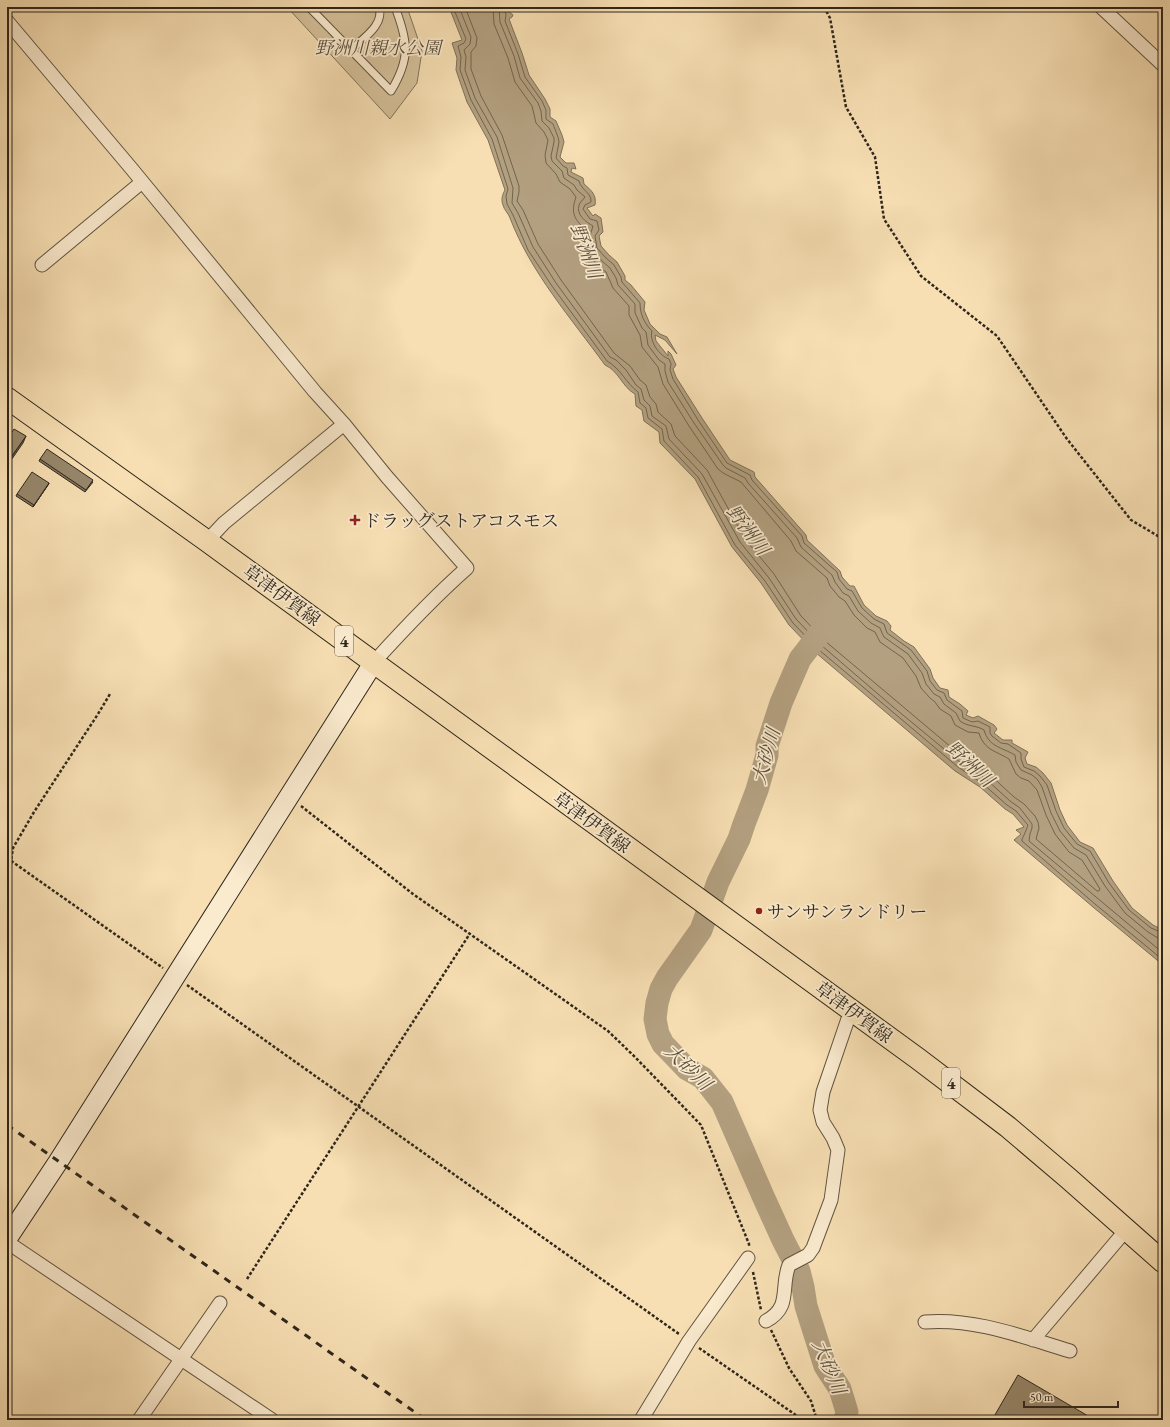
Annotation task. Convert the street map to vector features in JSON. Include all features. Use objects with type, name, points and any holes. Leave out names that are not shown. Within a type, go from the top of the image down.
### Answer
[{"type":"main road","name":"草津伊賀線","points":[[7,398],[374,662],[917,1058],[1008,1127],[1163,1262]]},
{"type":"street","points":[[1101,7],[1163,65]]},
{"type":"street","points":[[7,22],[142,182],[315,392],[344,424],[387,477],[468,568],[443,591],[374,662],[176,977],[7,1240],[272,1420]]},
{"type":"street","points":[[42,265],[142,182]]},
{"type":"street","points":[[207,541],[224,523],[344,424]]},
{"type":"street","points":[[766,1320],[776,1315],[781,1307],[784,1299],[786,1273],[793,1262],[808,1254],[813,1248],[831,1200],[838,1150],[833,1138],[823,1122],[820,1110],[823,1092],[851,1010]]},
{"type":"street","points":[[1032,1340],[1126,1230]]},
{"type":"street","points":[[641,1420],[689,1341],[748,1258]]},
{"type":"street","points":[[139,1420],[220,1303]]},
{"type":"street","points":[[925,1322],[935,1321],[971,1323],[1070,1351]]},
{"type":"lane","points":[[309,7],[392,91],[403,68],[406,50],[404,33],[395,7]]},
{"type":"lane","points":[[351,50],[376,26],[379,20],[379,7]]},
{"type":"path","points":[[824,7],[830,18],[846,107],[875,157],[884,219],[922,276],[997,336],[1067,439],[1131,520],[1163,540]]},
{"type":"path","points":[[7,868],[11,861],[13,848],[34,812],[110,694]]},
{"type":"path","points":[[290,797],[413,894],[469,935],[608,1031],[701,1125],[749,1244],[748,1258],[756,1284],[762,1315],[766,1320],[789,1368],[811,1401],[817,1420]]},
{"type":"path","points":[[7,858],[689,1341],[803,1420]]},
{"type":"path","points":[[247,1278],[469,935]]},
{"type":"green space","name":"野洲川親水公園","points":[[287,7],[407,7],[422,51],[417,83],[390,119]]},
{"type":"water","name":"野洲川","points":[[449,7],[508,7],[508,11],[513,15],[509,19],[529,75],[545,99],[550,109],[550,117],[556,121],[562,135],[564,142],[560,157],[566,163],[574,163],[576,169],[572,168],[571,172],[583,178],[584,184],[595,198],[595,205],[587,208],[593,216],[595,214],[601,218],[603,232],[599,236],[601,246],[617,262],[625,276],[625,280],[645,302],[644,310],[650,324],[660,334],[667,337],[677,354],[665,340],[655,335],[656,341],[668,356],[668,351],[671,354],[676,365],[673,369],[676,377],[730,460],[754,472],[755,477],[806,535],[807,540],[840,571],[842,577],[850,586],[854,586],[864,605],[876,616],[887,621],[891,626],[890,630],[914,647],[930,669],[933,678],[940,688],[948,690],[949,697],[968,711],[966,715],[973,718],[978,716],[994,725],[997,729],[994,733],[1003,740],[1012,740],[1012,743],[1028,752],[1025,758],[1027,764],[1036,767],[1051,783],[1060,810],[1067,825],[1080,842],[1093,848],[1113,881],[1132,908],[1153,925],[1163,930],[1163,965],[1014,840],[1021,834],[1016,830],[1024,827],[1013,814],[980,787],[955,771],[815,652],[789,625],[761,583],[732,547],[695,479],[660,443],[659,432],[644,421],[642,410],[636,406],[635,394],[614,371],[605,365],[540,276],[529,258],[502,203],[505,190],[488,140],[467,102],[456,70],[457,58],[452,43],[462,40]]},
{"type":"building","points":[[14,429],[26,436],[7,463],[7,439]]},
{"type":"building","points":[[47,449],[93,480],[86,490],[40,459]]},
{"type":"building","points":[[32,472],[49,483],[34,505],[17,494]]},
{"type":"building","points":[[1018,1375],[1095,1420],[992,1420]]},
{"type":"waterway","name":"大砂川","points":[[823,629],[800,659],[781,703],[767,746],[767,755],[757,790],[739,839],[718,882],[701,930],[667,978],[661,989],[655,1019],[658,1034],[663,1044],[687,1069],[703,1078],[722,1102],[783,1240],[799,1271],[806,1306],[825,1366],[840,1389],[847,1412],[845,1420]]},
{"type":"railway","points":[[7,1125],[426,1420]]},
{"type":"place","name":"ドラッグストアコスモス","points":[[355,520]]},
{"type":"place","name":"サンサンランドリー","points":[[759,911]]}]
